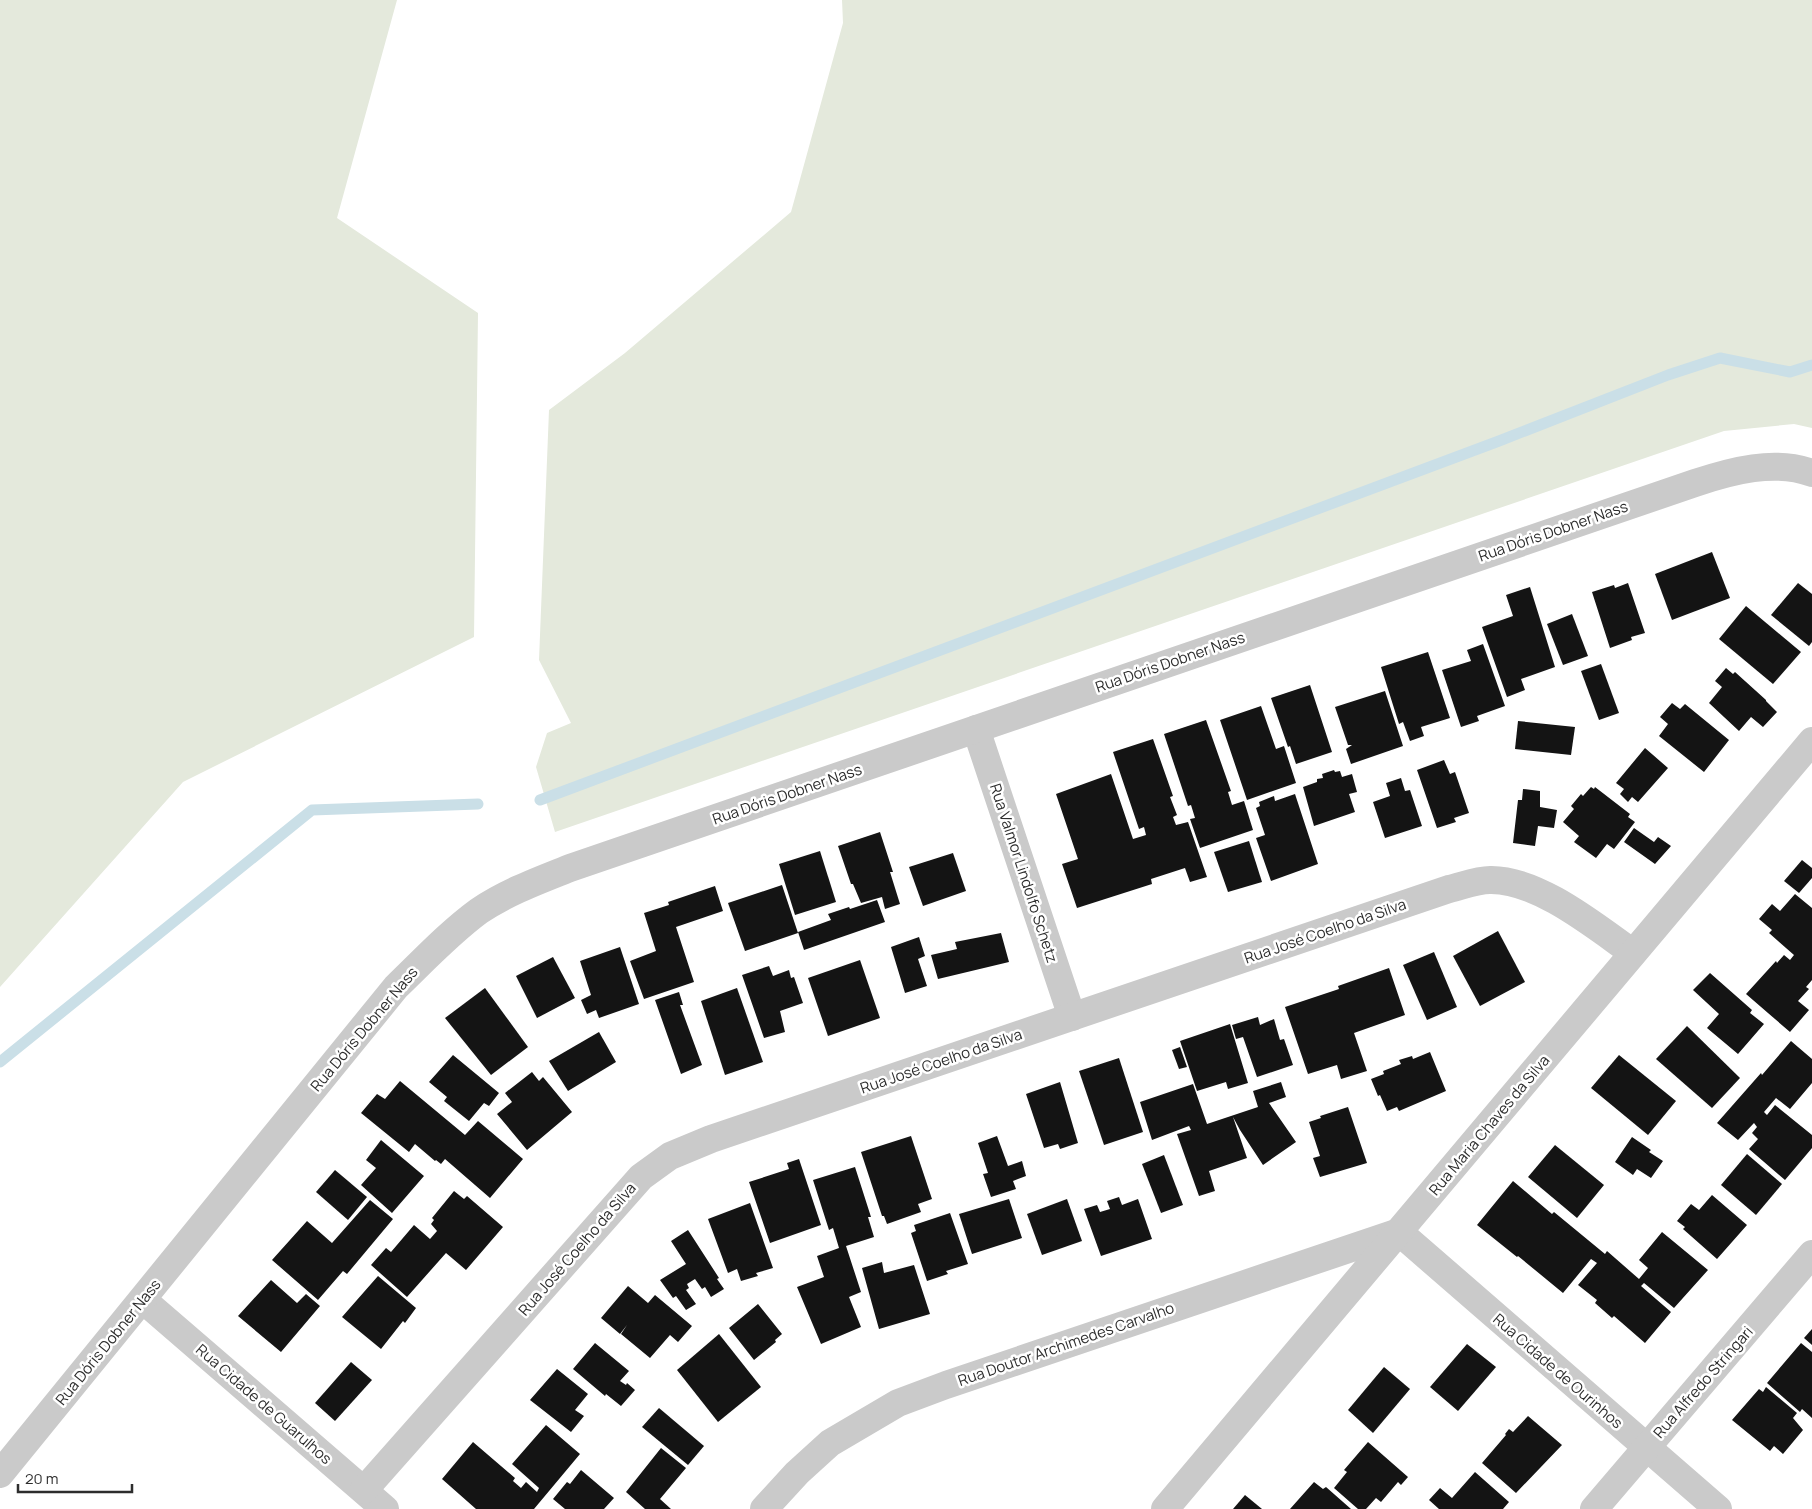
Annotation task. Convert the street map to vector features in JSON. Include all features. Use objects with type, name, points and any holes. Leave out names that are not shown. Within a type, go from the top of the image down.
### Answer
[{"type":"street","name":"Rua Dóris Dobner Nass","points":[[0,1474],[396,987],[440,943],[480,910],[520,889],[570,868],[1728,472],[1762,467],[1807,471]]},
{"type":"street","name":"Rua Valmor Lindolfo Schetz","points":[[976,729],[1072,1017]]},
{"type":"street","name":"Rua Maria Chaves da Silva","points":[[1165,1509],[1812,741]]},
{"type":"street","name":"Rua José Coelho da Silva","points":[[364,1490],[641,1176],[670,1156],[711,1139],[1449,889],[1490,880],[1518,884],[1549,897],[1633,953]]},
{"type":"street","name":"Rua Cidade de Ourinhos","points":[[1399,1232],[1718,1509]]},
{"type":"street","name":"Rua Doutor Archimedes Carvalho","points":[[764,1509],[796,1473],[830,1443],[898,1403],[946,1385],[1399,1232]]},
{"type":"street","name":"Rua Alfredo Stringari","points":[[1594,1509],[1812,1254]]},
{"type":"street","name":"Rua Cidade de Guarulhos","points":[[143,1300],[386,1509]]},
{"type":"shaded area","points":[[0,0],[397,0],[337,218],[478,313],[474,637],[183,782],[0,987]]},
{"type":"shaded area","points":[[842,0],[1812,0],[1812,428],[1794,424],[1724,431],[555,832],[536,767],[547,733],[571,723],[539,660],[549,410],[625,353],[791,212],[843,23]]},
{"type":"building","points":[[1712,552],[1730,598],[1672,620],[1655,574]]},
{"type":"building","points":[[1628,583],[1645,633],[1631,637],[1632,640],[1610,648],[1592,592],[1614,585],[1615,588]]},
{"type":"building","points":[[1798,583],[1812,594],[1812,642],[1809,646],[1771,615]]},
{"type":"building","points":[[1530,587],[1555,667],[1521,679],[1525,690],[1507,697],[1482,627],[1513,616],[1506,595]]},
{"type":"building","points":[[1746,606],[1801,652],[1773,684],[1719,639]]},
{"type":"building","points":[[1572,614],[1588,656],[1563,665],[1547,624]]},
{"type":"building","points":[[1483,644],[1505,706],[1477,716],[1479,721],[1461,727],[1442,670],[1471,661],[1467,650]]},
{"type":"building","points":[[1428,652],[1450,718],[1421,727],[1424,736],[1410,741],[1403,722],[1399,724],[1381,667]]},
{"type":"building","points":[[1601,664],[1619,713],[1599,720],[1581,671]]},
{"type":"building","points":[[1726,668],[1733,674],[1735,672],[1777,712],[1763,727],[1751,717],[1739,731],[1709,703],[1722,687],[1715,681]]},
{"type":"building","points":[[1310,685],[1332,752],[1296,764],[1271,698]]},
{"type":"building","points":[[1385,691],[1403,746],[1351,764],[1346,749],[1352,745],[1348,745],[1335,707]]},
{"type":"building","points":[[1672,703],[1680,709],[1685,704],[1729,740],[1704,772],[1659,736],[1668,724],[1660,717]]},
{"type":"building","points":[[1261,706],[1276,749],[1284,746],[1296,783],[1247,800],[1220,720]]},
{"type":"building","points":[[1206,720],[1231,791],[1228,792],[1232,805],[1244,801],[1253,830],[1200,848],[1190,819],[1195,818],[1191,805],[1188,806],[1164,734]]},
{"type":"building","points":[[1518,721],[1575,727],[1571,755],[1515,749]]},
{"type":"building","points":[[1153,739],[1173,796],[1170,797],[1177,815],[1173,817],[1176,825],[1188,822],[1207,877],[1190,882],[1185,868],[1151,879],[1152,884],[1077,908],[1062,864],[1078,859],[1056,794],[1111,774],[1133,839],[1146,835],[1144,827],[1139,829],[1113,752]]},
{"type":"building","points":[[1645,748],[1668,768],[1638,802],[1632,797],[1628,802],[1620,794],[1624,789],[1616,783]]},
{"type":"building","points":[[1444,760],[1450,774],[1455,772],[1469,813],[1454,818],[1456,822],[1437,828],[1417,770]]},
{"type":"building","points":[[1334,770],[1335,772],[1340,771],[1342,777],[1352,774],[1357,792],[1349,794],[1355,812],[1314,826],[1303,787],[1317,782],[1317,779],[1323,778],[1322,774]]},
{"type":"building","points":[[1401,778],[1405,791],[1410,790],[1422,826],[1385,838],[1373,802],[1390,796],[1386,783]]},
{"type":"building","points":[[1591,787],[1594,789],[1595,787],[1630,814],[1628,817],[1635,822],[1614,849],[1607,844],[1596,858],[1574,842],[1579,836],[1563,822],[1574,809],[1571,806],[1581,794],[1583,796]]},
{"type":"building","points":[[1523,789],[1540,791],[1540,807],[1557,810],[1554,828],[1538,826],[1535,846],[1513,843],[1518,800],[1522,800]]},
{"type":"building","points":[[1295,794],[1318,864],[1271,881],[1256,838],[1265,835],[1256,808],[1260,806],[1259,802],[1274,796],[1275,801]]},
{"type":"building","points":[[1634,828],[1654,842],[1658,837],[1671,846],[1655,864],[1624,842]]},
{"type":"building","points":[[880,832],[893,872],[890,872],[900,904],[885,909],[882,897],[861,903],[853,884],[851,884],[838,846]]},
{"type":"building","points":[[1249,841],[1262,882],[1228,892],[1214,852]]},
{"type":"building","points":[[820,851],[836,902],[795,915],[779,864]]},
{"type":"building","points":[[953,853],[966,891],[923,906],[909,867]]},
{"type":"building","points":[[1802,860],[1812,868],[1812,878],[1799,893],[1784,881]]},
{"type":"building","points":[[782,885],[798,933],[745,951],[728,903]]},
{"type":"building","points":[[715,886],[723,911],[676,927],[694,982],[644,999],[630,961],[656,951],[644,913],[669,905],[668,902]]},
{"type":"building","points":[[1795,894],[1812,908],[1812,980],[1806,987],[1809,989],[1798,1001],[1809,1010],[1790,1032],[1746,994],[1776,961],[1777,963],[1784,955],[1790,960],[1794,955],[1769,933],[1772,930],[1759,919],[1772,904],[1780,911]]},
{"type":"building","points":[[877,900],[885,922],[804,950],[798,932],[831,920],[828,914]]},
{"type":"building","points":[[1498,931],[1525,982],[1480,1006],[1453,956]]},
{"type":"building","points":[[1001,933],[1009,962],[938,979],[931,955],[957,949],[955,942]]},
{"type":"building","points":[[919,937],[925,956],[918,959],[927,986],[905,993],[891,947]]},
{"type":"building","points":[[620,947],[639,1004],[599,1018],[596,1010],[587,1014],[581,1000],[591,995],[580,961]]},
{"type":"building","points":[[1434,952],[1457,1007],[1427,1020],[1403,965]]},
{"type":"building","points":[[553,957],[575,998],[537,1018],[516,976]]},
{"type":"building","points":[[860,960],[880,1018],[828,1036],[808,978]]},
{"type":"building","points":[[769,966],[773,976],[789,970],[791,978],[794,977],[803,1003],[780,1011],[785,1032],[764,1038],[742,975]]},
{"type":"building","points":[[1389,968],[1405,1015],[1354,1033],[1367,1071],[1341,1079],[1337,1065],[1308,1074],[1285,1007],[1339,989],[1338,986]]},
{"type":"building","points":[[1710,973],[1752,1010],[1750,1013],[1764,1024],[1738,1054],[1707,1028],[1719,1014],[1693,990]]},
{"type":"building","points":[[485,988],[528,1047],[491,1075],[445,1018]]},
{"type":"building","points":[[737,988],[763,1062],[725,1075],[701,1001]]},
{"type":"building","points":[[679,992],[683,1005],[680,1005],[702,1065],[681,1074],[655,1000]]},
{"type":"building","points":[[1258,1017],[1260,1025],[1274,1019],[1280,1040],[1284,1039],[1293,1065],[1257,1077],[1243,1037],[1236,1039],[1232,1025]]},
{"type":"building","points":[[1230,1024],[1248,1083],[1228,1089],[1226,1082],[1197,1091],[1180,1041]]},
{"type":"building","points":[[1687,1026],[1740,1078],[1712,1108],[1656,1059]]},
{"type":"building","points":[[599,1032],[616,1062],[568,1091],[549,1061]]},
{"type":"building","points":[[1791,1041],[1812,1059],[1812,1083],[1790,1109],[1776,1098],[1764,1112],[1767,1115],[1775,1105],[1812,1135],[1812,1148],[1785,1180],[1749,1149],[1758,1139],[1752,1133],[1757,1127],[1754,1123],[1738,1140],[1717,1123]]},
{"type":"building","points":[[1180,1047],[1187,1067],[1179,1069],[1172,1050]]},
{"type":"building","points":[[1430,1052],[1446,1091],[1399,1111],[1397,1107],[1387,1111],[1371,1079],[1384,1074],[1383,1071],[1401,1064],[1399,1060],[1412,1056],[1413,1059]]},
{"type":"building","points":[[453,1055],[499,1093],[489,1106],[484,1103],[469,1121],[444,1101],[447,1097],[429,1082]]},
{"type":"building","points":[[1619,1055],[1676,1101],[1648,1135],[1591,1088]]},
{"type":"building","points":[[1119,1058],[1143,1132],[1104,1145],[1079,1071]]},
{"type":"building","points":[[532,1072],[539,1081],[543,1077],[572,1112],[527,1150],[497,1114],[512,1102],[505,1093]]},
{"type":"building","points":[[400,1081],[465,1135],[478,1121],[523,1159],[490,1198],[445,1159],[441,1164],[435,1161],[415,1144],[409,1152],[361,1113],[377,1094],[385,1099]]},
{"type":"building","points":[[1060,1082],[1078,1143],[1060,1149],[1058,1144],[1044,1148],[1026,1094]]},
{"type":"building","points":[[1281,1082],[1286,1097],[1269,1103],[1296,1142],[1263,1165],[1233,1117],[1247,1158],[1209,1171],[1215,1191],[1199,1196],[1177,1134],[1191,1130],[1189,1126],[1152,1140],[1140,1102],[1193,1084],[1207,1124],[1258,1107],[1253,1091]]},
{"type":"building","points":[[1348,1107],[1367,1163],[1320,1177],[1313,1158],[1320,1156],[1309,1122],[1321,1118],[1320,1116]]},
{"type":"building","points":[[911,1136],[932,1199],[918,1204],[921,1212],[887,1224],[884,1216],[882,1216],[861,1152]]},
{"type":"building","points":[[997,1136],[1008,1166],[1022,1161],[1026,1176],[1013,1181],[1016,1189],[991,1197],[983,1174],[988,1173],[978,1143]]},
{"type":"building","points":[[1632,1137],[1663,1161],[1651,1178],[1637,1169],[1633,1175],[1615,1162]]},
{"type":"building","points":[[381,1140],[424,1176],[392,1213],[361,1185],[376,1168],[366,1160]]},
{"type":"building","points":[[1555,1145],[1604,1185],[1577,1218],[1528,1177]]},
{"type":"building","points":[[1747,1154],[1782,1184],[1756,1215],[1721,1185]]},
{"type":"building","points":[[1164,1155],[1183,1205],[1161,1213],[1142,1164]]},
{"type":"building","points":[[799,1159],[821,1225],[770,1243],[749,1182],[789,1169],[787,1163]]},
{"type":"building","points":[[855,1167],[871,1217],[868,1217],[874,1237],[846,1246],[861,1292],[849,1297],[861,1327],[821,1344],[797,1287],[824,1277],[817,1256],[839,1248],[833,1228],[829,1230],[813,1180]]},
{"type":"building","points":[[335,1170],[367,1197],[348,1220],[316,1192]]},
{"type":"building","points":[[1513,1181],[1552,1214],[1554,1212],[1605,1254],[1607,1251],[1639,1279],[1648,1268],[1639,1260],[1662,1232],[1708,1270],[1674,1308],[1644,1283],[1641,1286],[1671,1312],[1645,1343],[1614,1316],[1612,1318],[1595,1303],[1597,1300],[1578,1285],[1597,1263],[1591,1259],[1563,1293],[1477,1225]]},
{"type":"building","points":[[454,1191],[464,1199],[467,1196],[503,1227],[466,1270],[446,1253],[407,1297],[371,1265],[386,1248],[391,1252],[414,1225],[430,1239],[437,1231],[431,1224],[434,1220],[432,1218]]},
{"type":"building","points":[[1712,1195],[1747,1225],[1717,1259],[1683,1229],[1685,1227],[1677,1221],[1691,1204],[1699,1210]]},
{"type":"building","points":[[1119,1197],[1122,1205],[1138,1199],[1152,1239],[1101,1256],[1084,1209],[1097,1205],[1100,1212],[1110,1209],[1107,1201]]},
{"type":"building","points":[[1009,1199],[1022,1238],[972,1254],[959,1214]]},
{"type":"building","points":[[1067,1199],[1082,1241],[1042,1255],[1027,1214]]},
{"type":"building","points":[[370,1200],[393,1219],[347,1274],[343,1271],[318,1300],[272,1260],[307,1221],[332,1243]]},
{"type":"building","points":[[750,1203],[773,1268],[756,1273],[758,1276],[741,1281],[737,1269],[728,1273],[708,1219]]},
{"type":"building","points":[[950,1213],[968,1264],[946,1271],[948,1274],[927,1281],[911,1233],[916,1231],[914,1225]]},
{"type":"building","points":[[688,1230],[724,1289],[711,1297],[705,1287],[702,1289],[695,1279],[687,1284],[689,1288],[686,1290],[696,1304],[686,1310],[676,1296],[673,1298],[660,1280],[686,1264],[671,1241]]},
{"type":"building","points":[[882,1262],[884,1273],[914,1265],[930,1314],[879,1329],[862,1268]]},
{"type":"building","points":[[378,1276],[416,1308],[381,1349],[342,1317]]},
{"type":"building","points":[[271,1280],[297,1303],[306,1294],[320,1306],[281,1352],[238,1316]]},
{"type":"building","points":[[628,1286],[648,1303],[655,1295],[692,1326],[678,1342],[670,1335],[650,1358],[621,1334],[627,1325],[620,1334],[601,1318]]},
{"type":"building","points":[[758,1304],[782,1334],[775,1340],[776,1342],[754,1360],[729,1328]]},
{"type":"building","points":[[1812,1329],[1812,1345],[1804,1338]]},
{"type":"building","points":[[719,1334],[761,1387],[718,1422],[677,1370]]},
{"type":"building","points":[[595,1343],[629,1371],[620,1381],[626,1385],[627,1383],[635,1390],[621,1406],[606,1394],[605,1396],[573,1369]]},
{"type":"building","points":[[1801,1343],[1812,1352],[1812,1418],[1802,1409],[1800,1412],[1767,1383]]},
{"type":"building","points":[[1467,1344],[1496,1367],[1458,1411],[1430,1387]]},
{"type":"building","points":[[351,1362],[372,1380],[335,1421],[315,1403]]},
{"type":"building","points":[[1384,1367],[1410,1389],[1373,1433],[1348,1410]]},
{"type":"building","points":[[557,1369],[588,1394],[575,1410],[584,1416],[571,1432],[530,1400]]},
{"type":"building","points":[[1766,1387],[1797,1413],[1793,1418],[1803,1430],[1783,1454],[1774,1446],[1770,1451],[1732,1420],[1759,1389],[1763,1392]]},
{"type":"building","points":[[659,1408],[704,1446],[688,1465],[642,1427]]},
{"type":"building","points":[[1528,1416],[1562,1445],[1516,1493],[1482,1463],[1509,1429],[1513,1432]]},
{"type":"building","points":[[546,1425],[580,1454],[534,1509],[476,1509],[442,1479],[473,1442],[515,1478],[513,1481],[521,1488],[526,1482],[537,1492],[539,1488],[512,1464]]},
{"type":"building","points":[[1368,1442],[1408,1477],[1401,1485],[1398,1482],[1381,1502],[1376,1498],[1366,1509],[1358,1509],[1334,1488],[1347,1472],[1344,1470]]},
{"type":"building","points":[[661,1448],[686,1468],[660,1499],[671,1509],[645,1509],[626,1492]]},
{"type":"building","points":[[581,1470],[614,1498],[604,1509],[565,1509],[553,1499],[567,1482],[570,1484]]},
{"type":"building","points":[[1475,1472],[1509,1502],[1503,1509],[1439,1509],[1429,1500],[1440,1488],[1452,1498]]},
{"type":"building","points":[[1314,1482],[1323,1489],[1326,1487],[1351,1509],[1290,1509]]},
{"type":"building","points":[[1245,1495],[1262,1509],[1233,1509]]},
{"type":"waterway","points":[[540,800],[1499,441],[1668,375],[1720,358],[1790,372],[1812,365]]},
{"type":"waterway","points":[[0,1062],[312,810],[478,804]]}]
